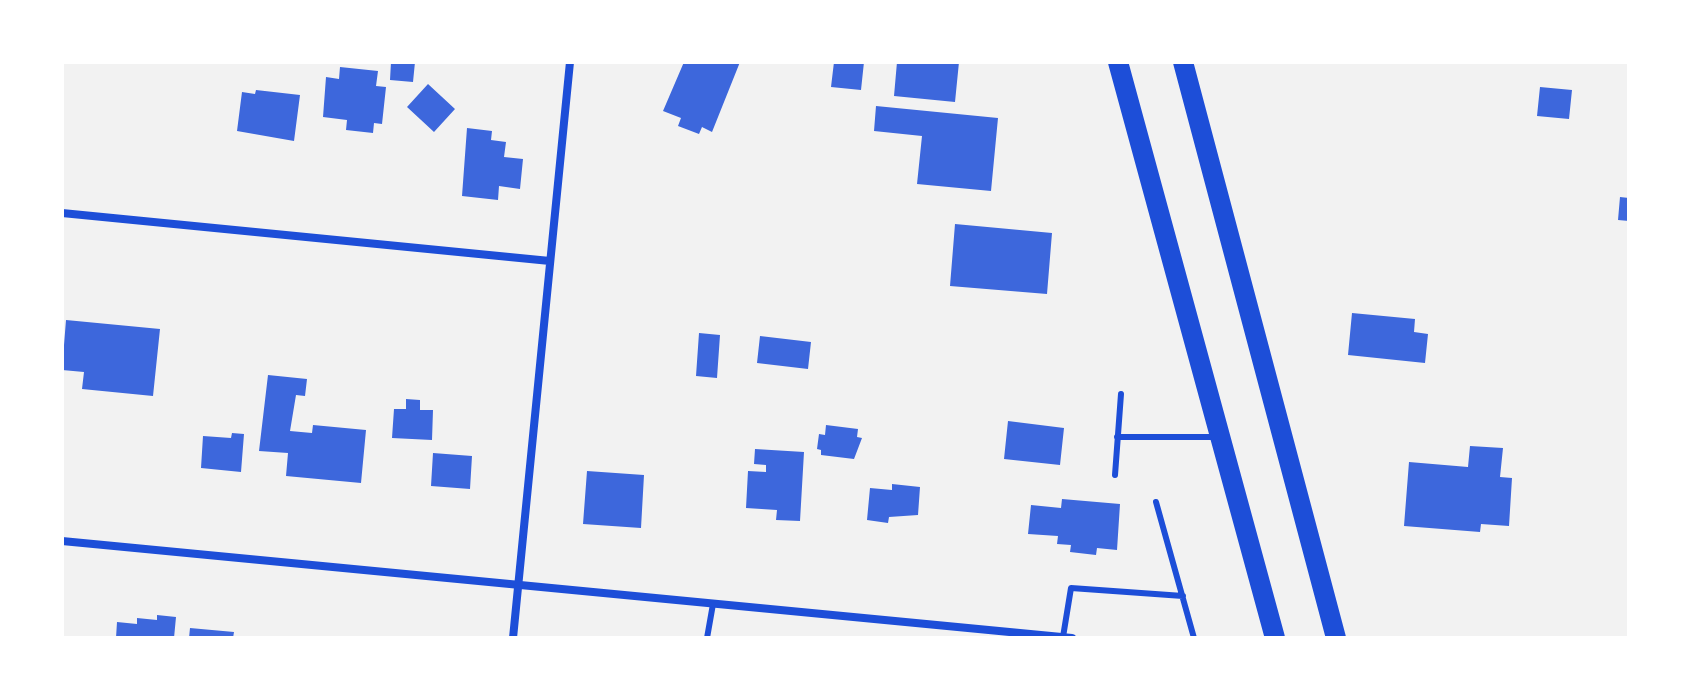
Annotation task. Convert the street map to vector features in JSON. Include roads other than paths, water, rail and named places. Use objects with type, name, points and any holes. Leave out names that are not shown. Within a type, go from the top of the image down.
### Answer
[{"type":"main road","points":[[1118,62],[1275,638]]},
{"type":"main road","points":[[1183,62],[1336,638]]},
{"type":"street","points":[[513,638],[570,62]]},
{"type":"street","points":[[62,213],[550,261]]},
{"type":"street","points":[[62,541],[1072,638]]},
{"type":"lane","points":[[1115,475],[1121,394]]},
{"type":"lane","points":[[1117,437],[1220,437]]},
{"type":"lane","points":[[1156,502],[1194,638]]},
{"type":"lane","points":[[1063,637],[1071,588],[1183,596]]},
{"type":"lane","points":[[707,638],[713,604]]}]
